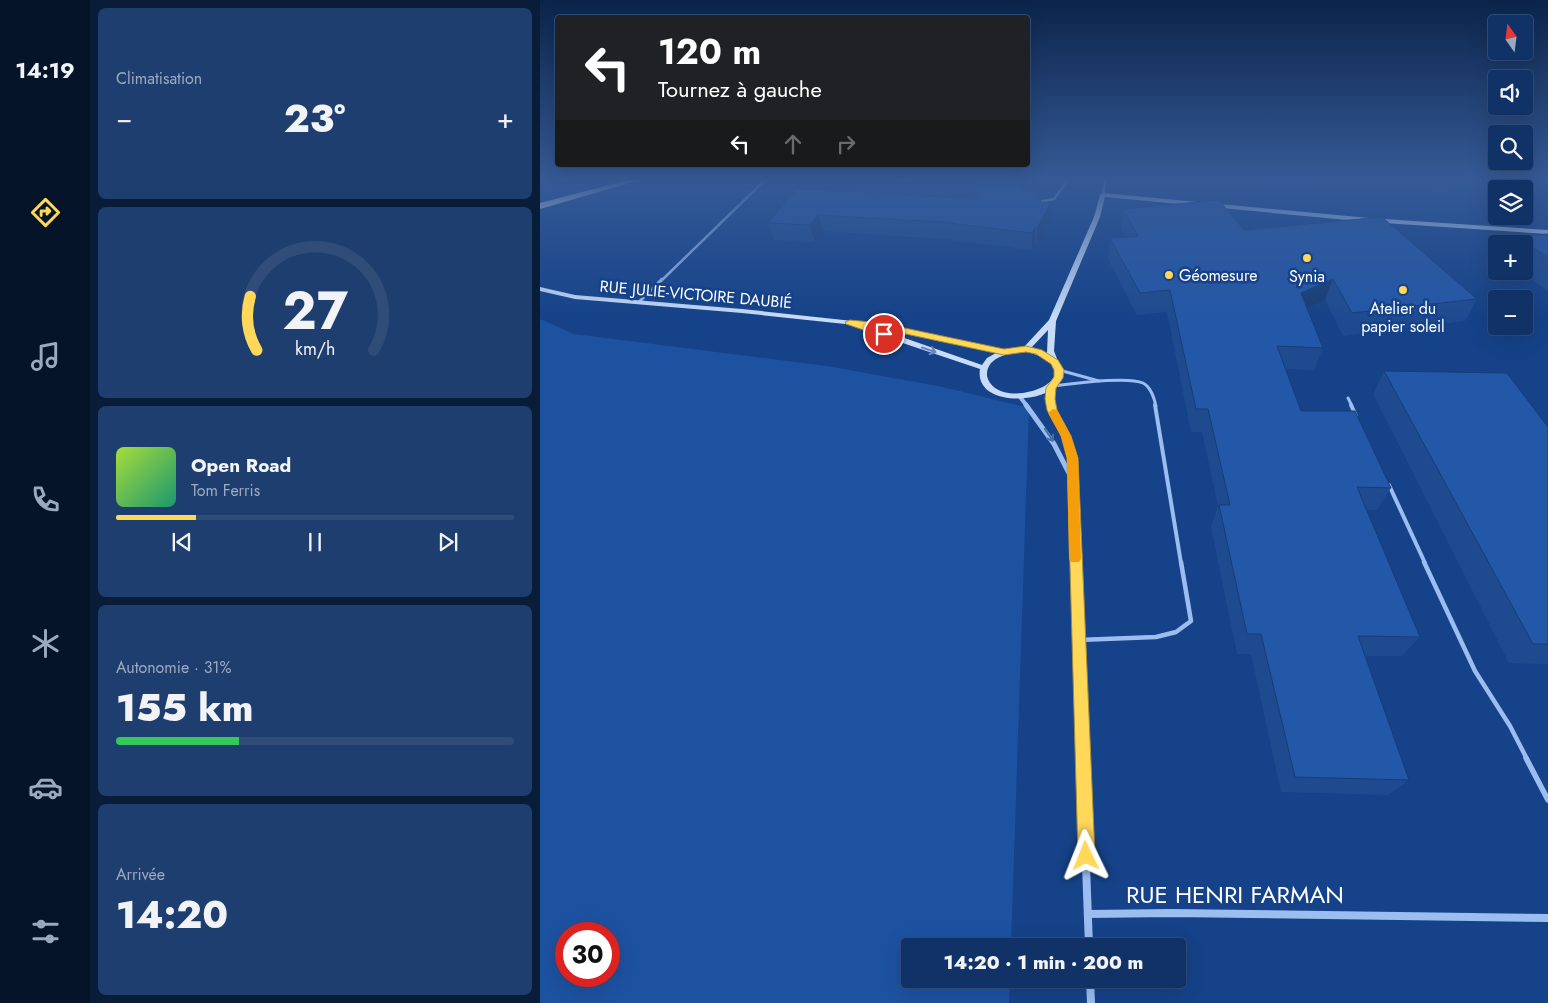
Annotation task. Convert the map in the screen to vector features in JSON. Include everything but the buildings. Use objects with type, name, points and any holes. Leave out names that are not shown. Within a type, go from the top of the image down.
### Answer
[{"type":"street","points":[[1026,349],[1052,321],[1093,227]]},
{"type":"street","points":[[1471,227],[1548,232]]},
{"type":"street","name":"RUE JULIE-VICTOIRE DAUBIÉ","points":[[540,289],[575,297],[881,326],[1004,352]]},
{"type":"street","points":[[1052,321],[1050,351],[1057,366],[1058,378],[1052,387],[1050,399],[1052,410],[1066,436],[1072,458],[1089,938]]},
{"type":"street","name":"RUE JULIE-VICTOIRE DAUBIÉ","points":[[850,322],[984,368]]},
{"type":"street","points":[[1052,387],[1036,395],[1020,398],[1000,394],[986,385],[982,378],[987,362],[1004,352],[1026,349],[1039,352],[1057,366]]},
{"type":"street","points":[[1020,398],[1049,434],[1072,478]]},
{"type":"street","name":"RUE HENRI FARMAN","points":[[1088,914],[1172,913],[1548,918]]},
{"type":"street","points":[[1090,988],[1091,1003]]},
{"type":"lane","points":[[639,302],[717,227]]},
{"type":"lane","points":[[1057,366],[1076,378],[1089,378],[1099,381]]},
{"type":"lane","points":[[1052,387],[1099,381],[1129,380],[1143,383],[1150,389],[1154,403],[1191,621],[1176,632],[1156,637],[1078,640]]},
{"type":"lane","points":[[1348,398],[1361,425]]},
{"type":"lane","points":[[1385,478],[1475,672],[1510,726],[1548,800]]},
{"type":"shaded area","points":[[540,319],[574,334],[827,366],[943,387],[1029,408],[1011,938],[901,938],[901,988],[1010,988],[1009,1003],[540,1003]]},
{"type":"slow traffic","points":[[1053,413],[1066,436],[1072,458],[1075,559]]},
{"type":"place","name":"Synia","points":[[1307,258]]},
{"type":"place","name":"Géomesure","points":[[1169,275]]},
{"type":"place","name":"Atelier du papier soleil","points":[[1403,290]]},
{"type":"route","points":[[884,334],[850,322],[881,326],[1004,352],[1026,349],[1048,356],[1055,362],[1059,370],[1058,378],[1051,388],[1050,399],[1052,410],[1066,436],[1072,458],[1086,856]]}]
